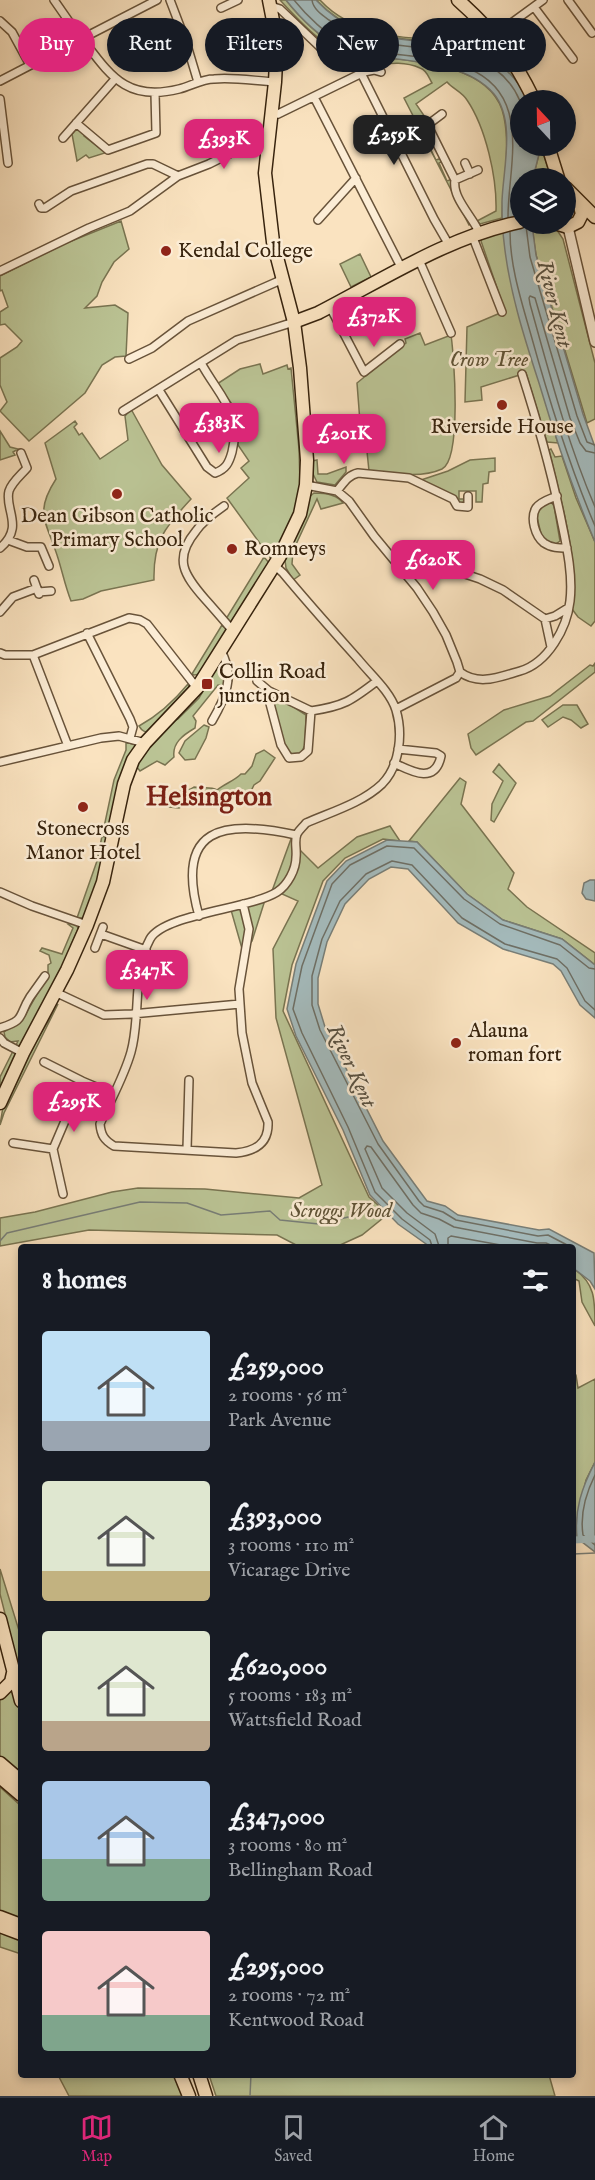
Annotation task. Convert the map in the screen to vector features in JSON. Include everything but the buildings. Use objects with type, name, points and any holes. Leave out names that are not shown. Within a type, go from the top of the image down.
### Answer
[{"type":"main road","points":[[458,0],[477,18]]},
{"type":"main road","points":[[0,1102],[23,1053],[68,970],[87,925],[103,882],[124,784],[133,760],[145,743],[197,688],[274,565],[300,514],[306,485],[306,449],[300,368],[294,322],[281,280],[267,207],[265,173],[277,41],[270,3]]},
{"type":"main road","points":[[519,72],[529,90]]},
{"type":"main road","points":[[576,200],[595,217]]},
{"type":"main road","points":[[576,204],[582,214],[576,218]]},
{"type":"main road","points":[[294,322],[330,307],[449,245],[475,234],[510,224]]},
{"type":"main road","points":[[576,224],[595,225]]},
{"type":"main road","points":[[0,1619],[3,1639],[18,1690]]},
{"type":"main road","points":[[0,1693],[11,1682],[13,1673]]},
{"type":"main road","points":[[0,1763],[18,1778]]},
{"type":"main road","points":[[0,1777],[18,1792]]},
{"type":"main road","points":[[0,1917],[18,1923]]},
{"type":"main road","points":[[0,1926],[18,1933]]},
{"type":"main road","points":[[182,2078],[189,2096]]},
{"type":"main road","points":[[189,2078],[195,2096]]},
{"type":"main road","points":[[200,2078],[206,2096]]},
{"type":"street","points":[[54,0],[67,18]]},
{"type":"street","points":[[95,32],[157,0]]},
{"type":"street","points":[[170,0],[198,82]]},
{"type":"street","points":[[221,8],[238,0]]},
{"type":"street","points":[[519,18],[543,0]]},
{"type":"street","points":[[568,0],[592,33]]},
{"type":"street","points":[[270,3],[280,9],[322,49],[351,63],[361,73],[449,245]]},
{"type":"street","points":[[534,7],[573,59]]},
{"type":"street","points":[[0,21],[12,32],[18,43]]},
{"type":"street","points":[[95,55],[115,79],[125,86],[155,93],[213,79],[275,82]]},
{"type":"street","points":[[0,81],[18,71]]},
{"type":"street","points":[[278,114],[365,72]]},
{"type":"street","points":[[63,138],[115,79]]},
{"type":"street","points":[[76,123],[108,150],[156,133],[155,93]]},
{"type":"street","points":[[314,97],[402,269]]},
{"type":"street","points":[[0,99],[8,163]]},
{"type":"street","points":[[442,114],[430,123],[429,128],[455,180],[454,187],[475,234],[502,312]]},
{"type":"street","points":[[0,271],[69,237],[130,211],[178,176],[239,149],[267,147]]},
{"type":"street","points":[[465,163],[470,174]]},
{"type":"street","points":[[39,204],[41,208],[50,209],[71,191],[147,164],[153,164],[178,176]]},
{"type":"street","points":[[455,180],[478,170]]},
{"type":"street","points":[[318,220],[356,178]]},
{"type":"street","points":[[570,234],[595,342]]},
{"type":"street","points":[[419,260],[451,333]]},
{"type":"street","points":[[129,359],[152,348],[188,321],[281,280]]},
{"type":"street","points":[[330,307],[364,372],[400,344]]},
{"type":"street","points":[[123,411],[237,340],[294,322]]},
{"type":"street","points":[[159,390],[210,471],[215,473],[220,471],[226,467],[232,453],[236,436],[234,417],[201,363]]},
{"type":"street","points":[[306,485],[337,492],[349,501],[375,538],[417,588],[446,635],[460,672],[472,680],[482,681],[534,666],[551,647],[562,628],[568,608],[570,579],[567,548],[557,496],[522,374]]},
{"type":"street","points":[[0,548],[8,540],[14,520],[8,494],[27,468],[21,453]]},
{"type":"street","points":[[337,492],[347,479],[358,473],[409,478],[453,500],[457,506],[468,507],[468,496]]},
{"type":"street","points":[[557,496],[545,500],[536,509],[535,528],[544,543],[556,549],[567,548]]},
{"type":"street","points":[[224,506],[196,529],[182,557],[184,573],[188,579],[233,631]]},
{"type":"street","points":[[8,540],[27,548],[40,547],[49,566]]},
{"type":"street","points":[[243,904],[249,929],[241,972],[240,1004],[246,1059],[252,1083],[268,1122],[264,1142],[255,1149],[237,1153],[114,1146],[105,1140],[100,1124],[131,1052],[139,982],[151,938],[167,925],[243,904],[270,895],[284,887],[296,862],[296,835],[306,824],[366,796],[384,782],[398,749],[396,709],[377,681],[274,565]]},
{"type":"street","points":[[402,570],[425,574],[465,574],[503,590],[544,619],[551,647]]},
{"type":"street","points":[[417,588],[425,574]]},
{"type":"street","points":[[34,580],[38,591]]},
{"type":"street","points":[[0,612],[13,597],[38,591],[51,591]]},
{"type":"street","points":[[544,619],[555,616],[568,608]]},
{"type":"street","points":[[0,653],[5,655],[33,654],[129,618],[147,624],[197,688]]},
{"type":"street","points":[[87,633],[130,719],[133,727],[130,738]]},
{"type":"street","points":[[212,721],[224,699],[230,677],[221,651]]},
{"type":"street","points":[[33,654],[68,746]]},
{"type":"street","points":[[396,709],[451,681],[460,672]]},
{"type":"street","points":[[257,681],[269,691],[311,711],[335,708],[348,703],[377,681]]},
{"type":"street","points":[[269,691],[268,696],[281,745],[289,758],[301,757],[308,751],[311,711]]},
{"type":"street","points":[[0,762],[101,738],[119,736],[145,743]]},
{"type":"street","points":[[394,763],[426,775],[440,762],[441,756],[436,753],[398,749]]},
{"type":"street","points":[[199,916],[194,898],[193,874],[200,846],[206,838],[241,827],[266,828],[296,835]]},
{"type":"street","points":[[0,892],[87,925]]},
{"type":"street","points":[[95,948],[102,930],[146,950]]},
{"type":"street","points":[[0,1028],[15,1023],[20,1018],[29,999],[45,976]]},
{"type":"street","points":[[32,981],[39,985]]},
{"type":"street","points":[[55,992],[104,1015],[240,1004]]},
{"type":"street","points":[[1,1043],[23,1053]]},
{"type":"street","points":[[44,1062],[113,1094]]},
{"type":"street","points":[[187,1149],[189,1080]]},
{"type":"street","points":[[63,1194],[53,1149],[82,1081]]},
{"type":"street","points":[[13,1143],[53,1149]]},
{"type":"green space","points":[[280,0],[286,0],[301,18],[297,18]]},
{"type":"green space","points":[[316,0],[320,0],[342,18],[332,14]]},
{"type":"green space","points":[[304,21],[316,31],[316,35],[304,25]]},
{"type":"green space","points":[[399,59],[411,61],[411,65],[399,63]]},
{"type":"green space","points":[[426,72],[460,72],[477,80],[489,89],[498,102],[504,117],[507,142],[502,218],[480,224],[477,221],[496,211],[495,184],[489,154],[474,111],[463,95],[447,82],[416,104],[425,117],[421,126],[426,127],[434,143],[429,146],[436,160],[442,158],[443,161],[439,163],[447,181],[452,179],[452,191],[471,224],[469,225],[404,98],[432,83]]},
{"type":"green space","points":[[506,72],[512,72],[522,88]]},
{"type":"green space","points":[[78,127],[85,133],[84,136],[108,152],[89,158],[86,155],[77,161],[72,134]]},
{"type":"green space","points":[[538,156],[544,156],[548,168],[536,168]]},
{"type":"green space","points":[[121,221],[129,249],[114,262],[97,296],[85,308],[115,305],[128,313],[126,356],[115,357],[102,365],[85,393],[29,441],[0,411],[7,402],[0,385],[0,358],[22,341],[5,324],[0,325],[0,312],[8,307],[2,290],[0,291],[0,276],[64,244]]},
{"type":"green space","name":"Crow Tree","points":[[504,232],[517,308],[558,443],[547,442],[526,373],[481,387],[482,400],[465,402],[467,327],[505,311],[481,241],[482,238]]},
{"type":"green space","points":[[533,234],[560,234],[563,239],[595,363],[595,419],[587,423],[536,255]]},
{"type":"green space","points":[[360,254],[371,277],[351,287],[340,264]]},
{"type":"green space","points":[[420,333],[425,345],[451,335],[455,406],[452,447],[448,461],[442,469],[424,474],[406,475],[369,471],[364,422],[360,422],[357,383],[406,343],[405,339]]},
{"type":"green space","points":[[260,364],[263,374],[287,365],[288,369],[291,368],[299,449],[300,485],[297,511],[272,560],[227,498],[249,478],[241,468],[249,461],[238,445],[236,417],[232,404],[217,384],[240,369]]},
{"type":"green space","name":"Dean Gibson Catholic Primary School","points":[[131,409],[162,465],[191,499],[162,535],[154,566],[154,580],[101,591],[83,599],[71,601],[44,517],[45,500],[56,479],[45,443],[75,421],[77,424],[74,427],[79,435],[82,433],[100,459],[128,440],[125,416]]},
{"type":"green space","points":[[0,431],[10,447],[18,449],[13,452],[15,455],[0,460]]},
{"type":"green space","points":[[551,449],[555,457],[562,456],[576,498],[595,542],[595,621],[591,626],[578,617],[572,609],[574,574],[563,508],[549,450]]},
{"type":"green space","points":[[495,458],[495,471],[489,472],[488,483],[483,484],[482,502],[476,502],[476,491],[459,491],[459,499],[464,499],[460,504],[421,480],[448,471],[470,460]]},
{"type":"green space","points":[[317,460],[318,474],[327,474],[346,467],[346,472],[335,485],[317,482],[313,474],[312,461]]},
{"type":"green space","points":[[314,493],[334,496],[343,503],[321,509],[317,499],[293,551],[292,564],[300,575],[293,580],[286,568],[285,560],[308,498]]},
{"type":"green space","points":[[546,503],[552,503],[554,506],[560,541],[554,545],[542,538],[536,513]]},
{"type":"green space","points":[[264,557],[270,564],[230,624],[226,619]]},
{"type":"green space","points":[[222,625],[228,631],[202,674],[192,674]]},
{"type":"green space","points":[[220,658],[229,661],[233,675],[232,681],[224,686],[218,685],[193,716],[196,721],[195,728],[177,744],[174,757],[165,765],[157,761],[140,771],[136,766],[166,725],[178,719],[199,698]]},
{"type":"green space","points":[[595,663],[595,672],[533,721],[526,722],[476,755],[471,748],[468,734],[504,710],[550,696]]},
{"type":"green space","points":[[188,684],[190,690],[151,731],[145,732],[141,729],[139,726],[166,707]]},
{"type":"green space","points":[[278,697],[306,715],[305,745],[301,753],[290,754],[285,748],[272,701]]},
{"type":"green space","points":[[563,705],[577,705],[588,724],[581,728],[563,717],[548,727],[542,720]]},
{"type":"green space","points":[[204,725],[209,727],[195,759],[185,760],[179,753],[185,741]]},
{"type":"green space","points":[[126,742],[136,747],[109,832],[104,827],[114,780],[126,750]]},
{"type":"green space","points":[[264,750],[275,758],[250,793],[229,799],[225,795],[212,807],[197,799],[179,808],[169,807],[165,801],[172,792],[189,790],[194,787],[217,790],[241,774],[245,774],[252,766],[256,754]]},
{"type":"green space","points":[[499,764],[516,783],[494,822],[491,820],[492,804],[503,781],[493,772]]},
{"type":"green space","points":[[460,778],[466,782],[461,804],[514,873],[508,889],[527,907],[595,953],[595,965],[562,939],[503,920],[467,894],[417,842],[409,841]]},
{"type":"green space","name":"Scroggs Wood","points":[[390,826],[400,841],[383,839],[345,858],[323,881],[292,965],[283,1011],[369,1197],[388,1214],[362,1235],[342,1244],[294,1244],[277,1235],[89,1230],[0,1246],[0,1218],[35,1212],[112,1192],[138,1188],[205,1189],[299,1198],[322,1185],[276,1018],[273,949],[298,901],[282,894],[297,871],[300,850],[318,868],[357,837]]},
{"type":"green space","points":[[102,836],[107,838],[103,865],[85,918],[77,918],[97,861]]},
{"type":"green space","points":[[291,839],[294,854],[291,869],[284,882],[272,891]]},
{"type":"green space","points":[[265,900],[250,943],[251,931],[246,906]]},
{"type":"green space","points":[[238,908],[242,910],[246,933],[243,952],[231,910]]},
{"type":"green space","points":[[68,924],[77,925],[78,929],[71,945],[72,949],[0,1091],[0,1077],[18,1041],[10,1042],[4,1032],[24,1017],[48,975],[48,965],[51,963],[49,955],[40,951],[42,948],[62,954],[73,928]]},
{"type":"green space","points":[[58,1004],[0,1125],[3,1107],[25,1060]]},
{"type":"green space","points":[[576,1271],[590,1286],[595,1308],[595,1326],[582,1302],[579,1281],[576,1280]]},
{"type":"green space","points":[[576,1375],[578,1388],[595,1379],[595,1462],[586,1480],[576,1523]]},
{"type":"green space","points":[[0,1569],[18,1627],[18,1665],[0,1594]]},
{"type":"green space","points":[[11,1689],[14,1690],[18,1703],[18,1773],[0,1758],[0,1699],[6,1696]]},
{"type":"green space","points":[[0,1787],[18,1803],[18,1919],[0,1913]]},
{"type":"green space","points":[[0,1930],[18,1937],[18,1953],[0,1947]]},
{"type":"green space","points":[[60,2078],[177,2078],[186,2096],[69,2096]]},
{"type":"green space","points":[[210,2078],[550,2078],[555,2096],[216,2096]]},
{"type":"water","points":[[286,0],[316,0],[337,18],[316,18],[316,31]]},
{"type":"water","points":[[399,39],[411,40],[411,61],[399,60]]},
{"type":"water","points":[[461,72],[507,72],[521,90],[510,90],[510,156],[538,156],[536,168],[510,168],[510,234],[533,234],[536,255],[595,447],[595,542],[551,423],[509,278],[502,216],[507,146],[505,118],[494,94],[472,77]]},
{"type":"water","points":[[387,840],[417,842],[467,894],[503,920],[562,939],[595,965],[595,1018],[580,1005],[561,971],[553,964],[503,949],[458,923],[408,869],[391,867],[369,879],[345,904],[327,942],[318,978],[318,1004],[325,1027],[383,1141],[427,1201],[445,1206],[458,1215],[539,1230],[549,1229],[594,1253],[595,1289],[590,1281],[576,1270],[576,1244],[426,1244],[398,1224],[370,1195],[343,1130],[296,1036],[287,1009],[296,964],[327,881],[346,861]]},
{"type":"water","points":[[595,880],[595,901],[586,899],[582,893],[584,883]]},
{"type":"water","points":[[595,1462],[595,1552],[577,1538],[576,1528],[580,1499]]},
{"type":"waterway","points":[[0,1241],[7,1233],[140,1202],[187,1203],[221,1215],[270,1211],[280,1220],[319,1224],[382,1207]]},
{"type":"waterway","points":[[576,1540],[595,1539]]},
{"type":"waterway","points":[[576,1554],[595,1553]]},
{"type":"waterway","points":[[250,2096],[251,2078]]},
{"type":"place","name":"Kendal College","points":[[166,251]]},
{"type":"place","name":"Riverside House","points":[[502,405]]},
{"type":"place","name":"Dean Gibson Catholic Primary School","points":[[117,494]]},
{"type":"place","name":"Romneys","points":[[232,549]]},
{"type":"place","name":"Collin Road junction","points":[[207,684]]},
{"type":"place","name":"Stonecross Manor Hotel","points":[[83,807]]},
{"type":"place","name":"Alauna roman fort","points":[[456,1043]]},
{"type":"district","name":"Helsington","points":[[209,798]]},
{"type":"water label","name":"River Kent","points":[[554,304]]},
{"type":"water label","name":"River Kent","points":[[351,1066]]}]
